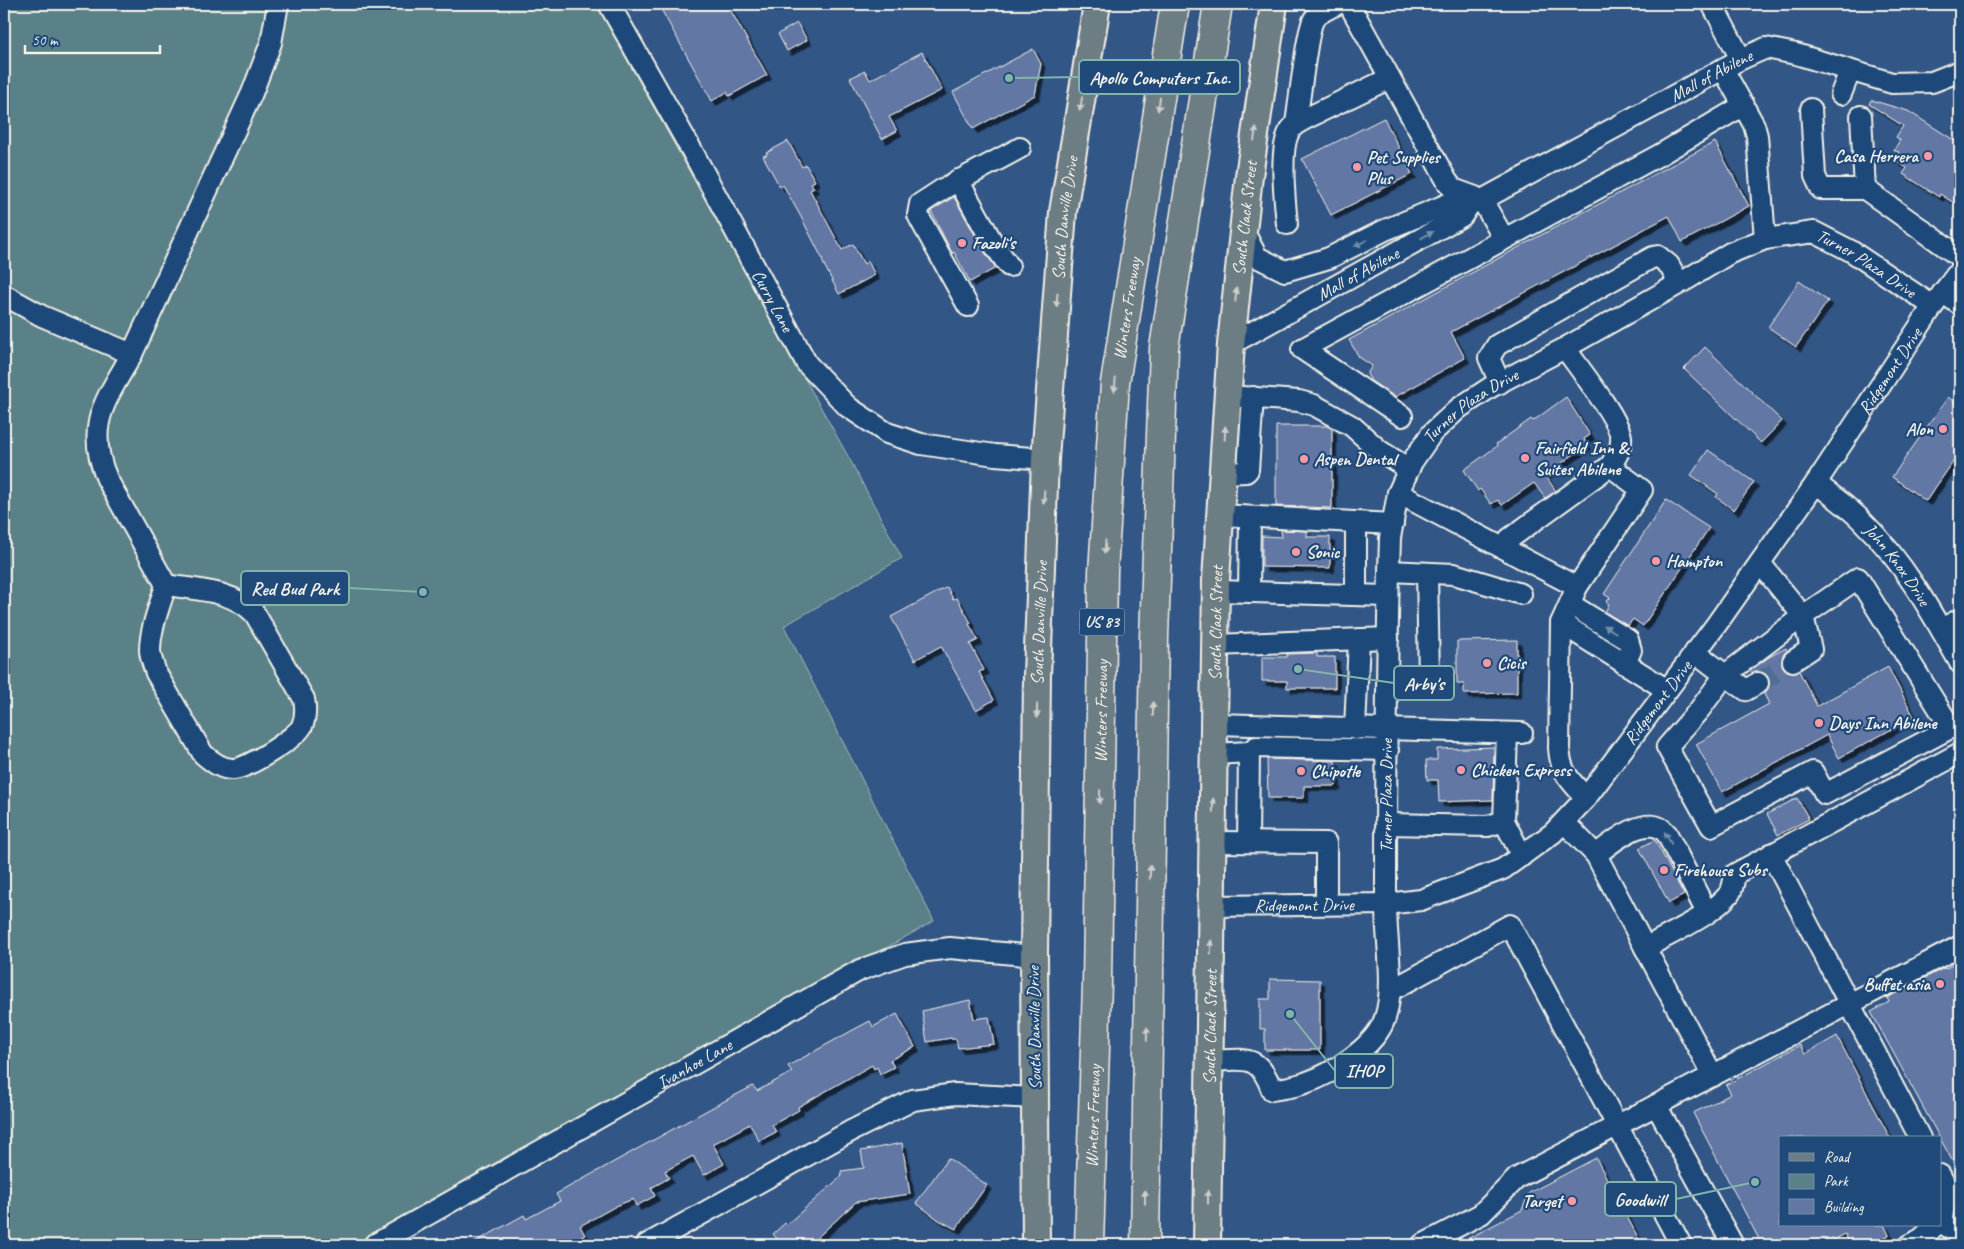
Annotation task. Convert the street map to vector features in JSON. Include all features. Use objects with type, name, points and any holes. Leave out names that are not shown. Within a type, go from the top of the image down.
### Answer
[{"type":"highway","name":"Winters Freeway","points":[[1089,1245],[1097,984],[1103,572],[1115,383],[1175,4]]},
{"type":"highway","points":[[1145,1245],[1154,648],[1164,348],[1218,4]]},
{"type":"main road","name":"South Danville Drive","points":[[1036,1245],[1034,956],[1037,676],[1045,459],[1063,212],[1097,4]]},
{"type":"main road","name":"South Clack Street","points":[[1207,1245],[1216,591],[1220,515],[1223,473],[1240,397],[1231,344],[1248,176],[1274,4]]},
{"type":"street","points":[[166,585],[229,596],[247,605],[255,614],[304,699],[306,710],[301,728],[287,742],[242,767],[233,769],[224,768],[203,754],[156,673],[150,652],[153,630],[166,585],[107,478],[97,447],[98,427],[106,401],[132,354],[252,93],[270,43],[278,4]]},
{"type":"street","name":"Curry Lane","points":[[610,4],[807,364],[848,407],[887,433],[921,444],[995,455],[1045,459]]},
{"type":"street","points":[[1296,123],[1314,19],[1337,4]]},
{"type":"street","points":[[1349,4],[1447,181],[1453,189],[1476,202],[1504,239]]},
{"type":"street","points":[[1712,4],[1741,59]]},
{"type":"street","name":"Mall of Abilene","points":[[1231,344],[1462,216],[1476,202],[1741,59],[1766,48],[1796,54],[1892,83],[1932,82],[1960,71]]},
{"type":"street","points":[[1723,69],[1744,105],[1757,136],[1764,239]]},
{"type":"street","points":[[1841,94],[1850,71]]},
{"type":"street","points":[[1286,224],[1285,145],[1290,131],[1296,123],[1390,78]]},
{"type":"street","points":[[1402,416],[1302,349],[1662,154],[1744,105]]},
{"type":"street","points":[[1811,109],[1815,176],[1819,186],[1824,190],[1865,189],[1960,257]]},
{"type":"street","points":[[1862,116],[1865,189]]},
{"type":"street","points":[[968,306],[918,215],[920,204],[923,200],[958,180],[1020,148]]},
{"type":"street","points":[[958,180],[994,245],[1009,266]]},
{"type":"street","points":[[1243,230],[1257,257],[1285,271],[1329,258],[1385,230],[1455,201],[1476,202]]},
{"type":"street","points":[[1385,230],[1396,252]]},
{"type":"street","name":"Turner Plaza Drive","points":[[1210,1061],[1248,1060],[1259,1065],[1266,1074],[1272,1090],[1291,1087],[1318,1078],[1340,1066],[1374,1038],[1385,1019],[1390,991],[1386,904],[1390,538],[1398,493],[1409,469],[1432,433],[1459,408],[1500,383],[1565,348],[1730,253],[1764,239],[1814,232],[1938,299],[1960,305]]},
{"type":"street","points":[[1500,383],[1490,358],[1496,345],[1653,257],[1658,256],[1669,265],[1679,283]]},
{"type":"street","name":"Ridgemont Drive","points":[[1212,906],[1386,904],[1421,900],[1503,870],[1553,833],[1586,798],[1760,563],[1816,483],[1938,299],[1960,270]]},
{"type":"street","points":[[4,295],[42,316],[132,354]]},
{"type":"street","points":[[1505,549],[1509,538],[1610,466],[1619,453],[1621,438],[1617,423],[1565,348]]},
{"type":"street","points":[[1240,397],[1299,401],[1314,405],[1352,426],[1380,451],[1409,469]]},
{"type":"street","points":[[1586,798],[1565,774],[1560,764],[1562,623],[1574,595],[1642,490],[1610,466]]},
{"type":"street","name":"John Knox Drive","points":[[1816,483],[1862,520],[1897,560],[1942,630],[1960,663]]},
{"type":"street","points":[[1398,493],[1505,549],[1574,595],[1628,640],[1631,650],[1625,664]]},
{"type":"street","points":[[1220,515],[1393,524]]},
{"type":"street","points":[[1249,592],[1250,516]]},
{"type":"street","points":[[1356,522],[1356,595]]},
{"type":"street","points":[[1760,563],[1803,616],[1811,649],[1793,661]]},
{"type":"street","points":[[1389,571],[1454,574],[1521,594]]},
{"type":"street","points":[[1388,677],[1429,677],[1427,573]]},
{"type":"street","points":[[1858,578],[1956,726],[1825,794],[1813,772],[1711,826],[1667,747],[1700,709],[1725,675],[1803,616],[1858,578]]},
{"type":"street","points":[[1216,591],[1388,596]]},
{"type":"street","points":[[1942,630],[1960,619]]},
{"type":"street","points":[[1562,623],[1667,690]]},
{"type":"street","points":[[1216,645],[1388,638]]},
{"type":"street","points":[[1355,729],[1358,639]]},
{"type":"street","points":[[1695,652],[1746,690],[1758,683]]},
{"type":"street","points":[[1215,724],[1514,733],[1504,821],[1522,856]]},
{"type":"street","points":[[1214,754],[1249,752],[1256,747],[1388,750]]},
{"type":"street","points":[[1248,842],[1249,752]]},
{"type":"street","points":[[1645,948],[1706,913],[1731,891],[1735,874],[1960,753]]},
{"type":"street","points":[[1387,824],[1488,826],[1504,821]]},
{"type":"street","points":[[1564,822],[1596,855],[1713,1076]]},
{"type":"street","points":[[1596,855],[1614,841],[1639,828],[1648,824],[1656,825],[1666,834],[1706,913]]},
{"type":"street","points":[[1213,842],[1326,843],[1326,904]]},
{"type":"street","points":[[1770,854],[1919,1136]]},
{"type":"street","points":[[1390,991],[1510,925],[1680,1245]]},
{"type":"street","points":[[1422,1245],[1481,1214],[1517,1178],[1960,946]]},
{"type":"street","name":"Ivanhoe Lane","points":[[374,1245],[860,970],[904,954],[950,948],[1034,956]]},
{"type":"street","points":[[646,1245],[852,1131],[913,1100],[954,1094],[1035,1098]]},
{"type":"street","points":[[1656,1106],[1733,1245]]},
{"type":"street","points":[[1942,1179],[1948,1190],[1942,1214]]},
{"type":"street","points":[[1942,1223],[1960,1235]]},
{"type":"street","points":[[1909,1245],[1921,1239],[1935,1226]]},
{"type":"green space","points":[[4,4],[596,4],[849,458],[902,558],[784,626],[934,921],[356,1245],[4,1245]]},
{"type":"building","points":[[674,4],[727,4],[767,75],[729,96],[727,92],[712,101],[662,11]]},
{"type":"building","points":[[797,23],[807,40],[787,51],[778,34]]},
{"type":"building","points":[[1033,49],[1041,64],[1035,95],[973,129],[953,92]]},
{"type":"building","points":[[922,52],[942,90],[889,117],[897,131],[882,139],[850,78],[865,71],[870,80]]},
{"type":"building","name":"Casa Herrera","points":[[1871,100],[1908,111],[1960,144],[1960,207],[1940,194],[1939,197],[1903,174],[1907,168],[1894,160],[1899,152],[1894,150],[1900,140],[1896,137],[1903,126],[1869,104]]},
{"type":"building","name":"Pet Supplies Plus","points":[[1384,118],[1412,174],[1331,215],[1302,159]]},
{"type":"building","points":[[788,141],[802,167],[806,165],[815,181],[811,183],[814,188],[810,190],[842,250],[853,244],[864,264],[868,261],[875,275],[839,294],[801,217],[783,185],[780,187],[763,156]]},
{"type":"building","points":[[1715,142],[1749,206],[1682,242],[1669,216],[1451,332],[1465,358],[1395,397],[1371,381],[1367,374],[1372,366],[1359,357],[1349,340]]},
{"type":"building","name":"Fazoli's","points":[[954,197],[984,251],[996,268],[970,282],[954,252],[952,253],[931,211]]},
{"type":"building","points":[[1799,281],[1828,301],[1796,347],[1768,327]]},
{"type":"building","points":[[1705,347],[1782,421],[1761,443],[1684,369]]},
{"type":"building","name":"Fairfield Inn & Suites Abilene","points":[[1566,397],[1590,435],[1584,439],[1587,445],[1545,475],[1556,491],[1545,498],[1534,483],[1502,505],[1498,500],[1491,504],[1480,489],[1478,491],[1464,470],[1497,446],[1496,444],[1531,419],[1533,421]]},
{"type":"building","name":"Alon","points":[[1948,397],[1960,406],[1960,452],[1926,501],[1892,477]]},
{"type":"building","name":"Aspen Dental","points":[[1276,426],[1327,426],[1332,429],[1332,508],[1276,506]]},
{"type":"building","points":[[1708,450],[1754,482],[1734,510],[1716,497],[1718,494],[1691,475]]},
{"type":"building","name":"Hampton","points":[[1666,500],[1709,528],[1643,626],[1633,619],[1628,626],[1605,612],[1609,604],[1606,602],[1610,598],[1604,594]]},
{"type":"building","name":"Sonic","points":[[1281,530],[1307,531],[1307,537],[1330,537],[1330,568],[1262,567],[1262,536],[1282,537]]},
{"type":"building","points":[[947,587],[953,599],[957,598],[971,623],[969,624],[978,640],[970,644],[984,670],[979,672],[994,700],[976,710],[941,646],[915,660],[891,617]]},
{"type":"building","name":"Cicis","points":[[1517,640],[1517,693],[1464,694],[1464,684],[1457,684],[1457,641]]},
{"type":"building","name":"Days Inn Abilene","points":[[1786,648],[1787,651],[1781,661],[1783,667],[1788,672],[1799,671],[1817,706],[1888,667],[1914,717],[1839,758],[1827,735],[1722,792],[1696,744],[1769,704],[1764,694],[1768,688],[1768,677],[1763,672],[1757,671],[1752,673],[1751,670]]},
{"type":"building","points":[[1317,653],[1317,657],[1335,657],[1335,688],[1287,688],[1287,681],[1262,681],[1262,657],[1287,657],[1287,654]]},
{"type":"building","name":"Chicken Express","points":[[1494,747],[1493,800],[1439,802],[1438,780],[1427,780],[1426,760],[1437,760],[1437,749]]},
{"type":"building","name":"Chipotle","points":[[1267,759],[1335,761],[1336,786],[1304,786],[1304,798],[1268,798]]},
{"type":"building","points":[[1797,798],[1809,819],[1778,835],[1767,814]]},
{"type":"building","name":"Firehouse Subs","points":[[1655,840],[1684,895],[1669,903],[1639,848]]},
{"type":"building","points":[[1956,963],[1960,971],[1960,1175],[1942,1142],[1942,1136],[1939,1136],[1871,1012],[1889,1002],[1887,998]]},
{"type":"building","points":[[1270,979],[1320,980],[1320,1050],[1265,1050],[1265,1029],[1260,1029],[1260,999],[1270,999]]},
{"type":"building","points":[[970,1000],[974,1019],[989,1017],[994,1044],[958,1048],[956,1039],[951,1038],[927,1042],[922,1011]]},
{"type":"building","points":[[897,1014],[915,1047],[890,1060],[894,1067],[880,1074],[877,1067],[874,1069],[872,1065],[798,1107],[799,1110],[772,1125],[776,1132],[759,1141],[750,1124],[713,1144],[724,1164],[704,1175],[693,1156],[665,1171],[669,1178],[651,1188],[655,1196],[636,1206],[633,1199],[616,1206],[580,1226],[585,1235],[566,1245],[557,1245],[554,1240],[551,1240],[541,1245],[470,1245],[524,1215],[526,1219],[560,1201],[556,1194],[713,1107],[753,1086],[757,1091],[792,1072],[788,1066],[853,1030],[870,1021],[873,1027]]},
{"type":"building","points":[[1837,1036],[1889,1136],[1779,1136],[1779,1226],[1884,1226],[1889,1235],[1870,1245],[1851,1245],[1845,1234],[1825,1245],[1762,1245],[1693,1113],[1731,1094],[1726,1085],[1800,1045],[1805,1054]]},
{"type":"building","points":[[902,1143],[910,1194],[856,1202],[809,1245],[782,1245],[773,1234],[842,1176],[841,1171],[864,1168],[861,1151]]},
{"type":"building","points":[[948,1158],[987,1185],[956,1229],[939,1220],[916,1203]]},
{"type":"building","name":"Target","points":[[1596,1158],[1642,1245],[1456,1245],[1522,1210],[1529,1193]]},
{"type":"tunnel","points":[[1758,683],[1793,661]]},
{"type":"place","name":"Apollo Computers Inc.","points":[[1009,78]]},
{"type":"place","name":"Casa Herrera","points":[[1928,156]]},
{"type":"place","name":"Pet Supplies Plus","points":[[1357,167]]},
{"type":"place","name":"Fazoli's","points":[[962,243]]},
{"type":"place","name":"Alon","points":[[1943,429]]},
{"type":"place","name":"Fairfield Inn & Suites Abilene","points":[[1525,458]]},
{"type":"place","name":"Aspen Dental","points":[[1304,459]]},
{"type":"place","name":"Sonic","points":[[1296,552]]},
{"type":"place","name":"Hampton","points":[[1656,561]]},
{"type":"place","name":"Red Bud Park","points":[[423,592]]},
{"type":"place","name":"Cicis","points":[[1487,663]]},
{"type":"place","name":"Arby's","points":[[1298,669]]},
{"type":"place","name":"Days Inn Abilene","points":[[1819,723]]},
{"type":"place","name":"Chicken Express","points":[[1461,770]]},
{"type":"place","name":"Chipotle","points":[[1301,771]]},
{"type":"place","name":"Firehouse Subs","points":[[1664,870]]},
{"type":"place","name":"Buffet asia","points":[[1940,984]]},
{"type":"place","name":"IHOP","points":[[1290,1014]]},
{"type":"place","name":"Goodwill","points":[[1755,1182]]},
{"type":"place","name":"Target","points":[[1572,1201]]}]
